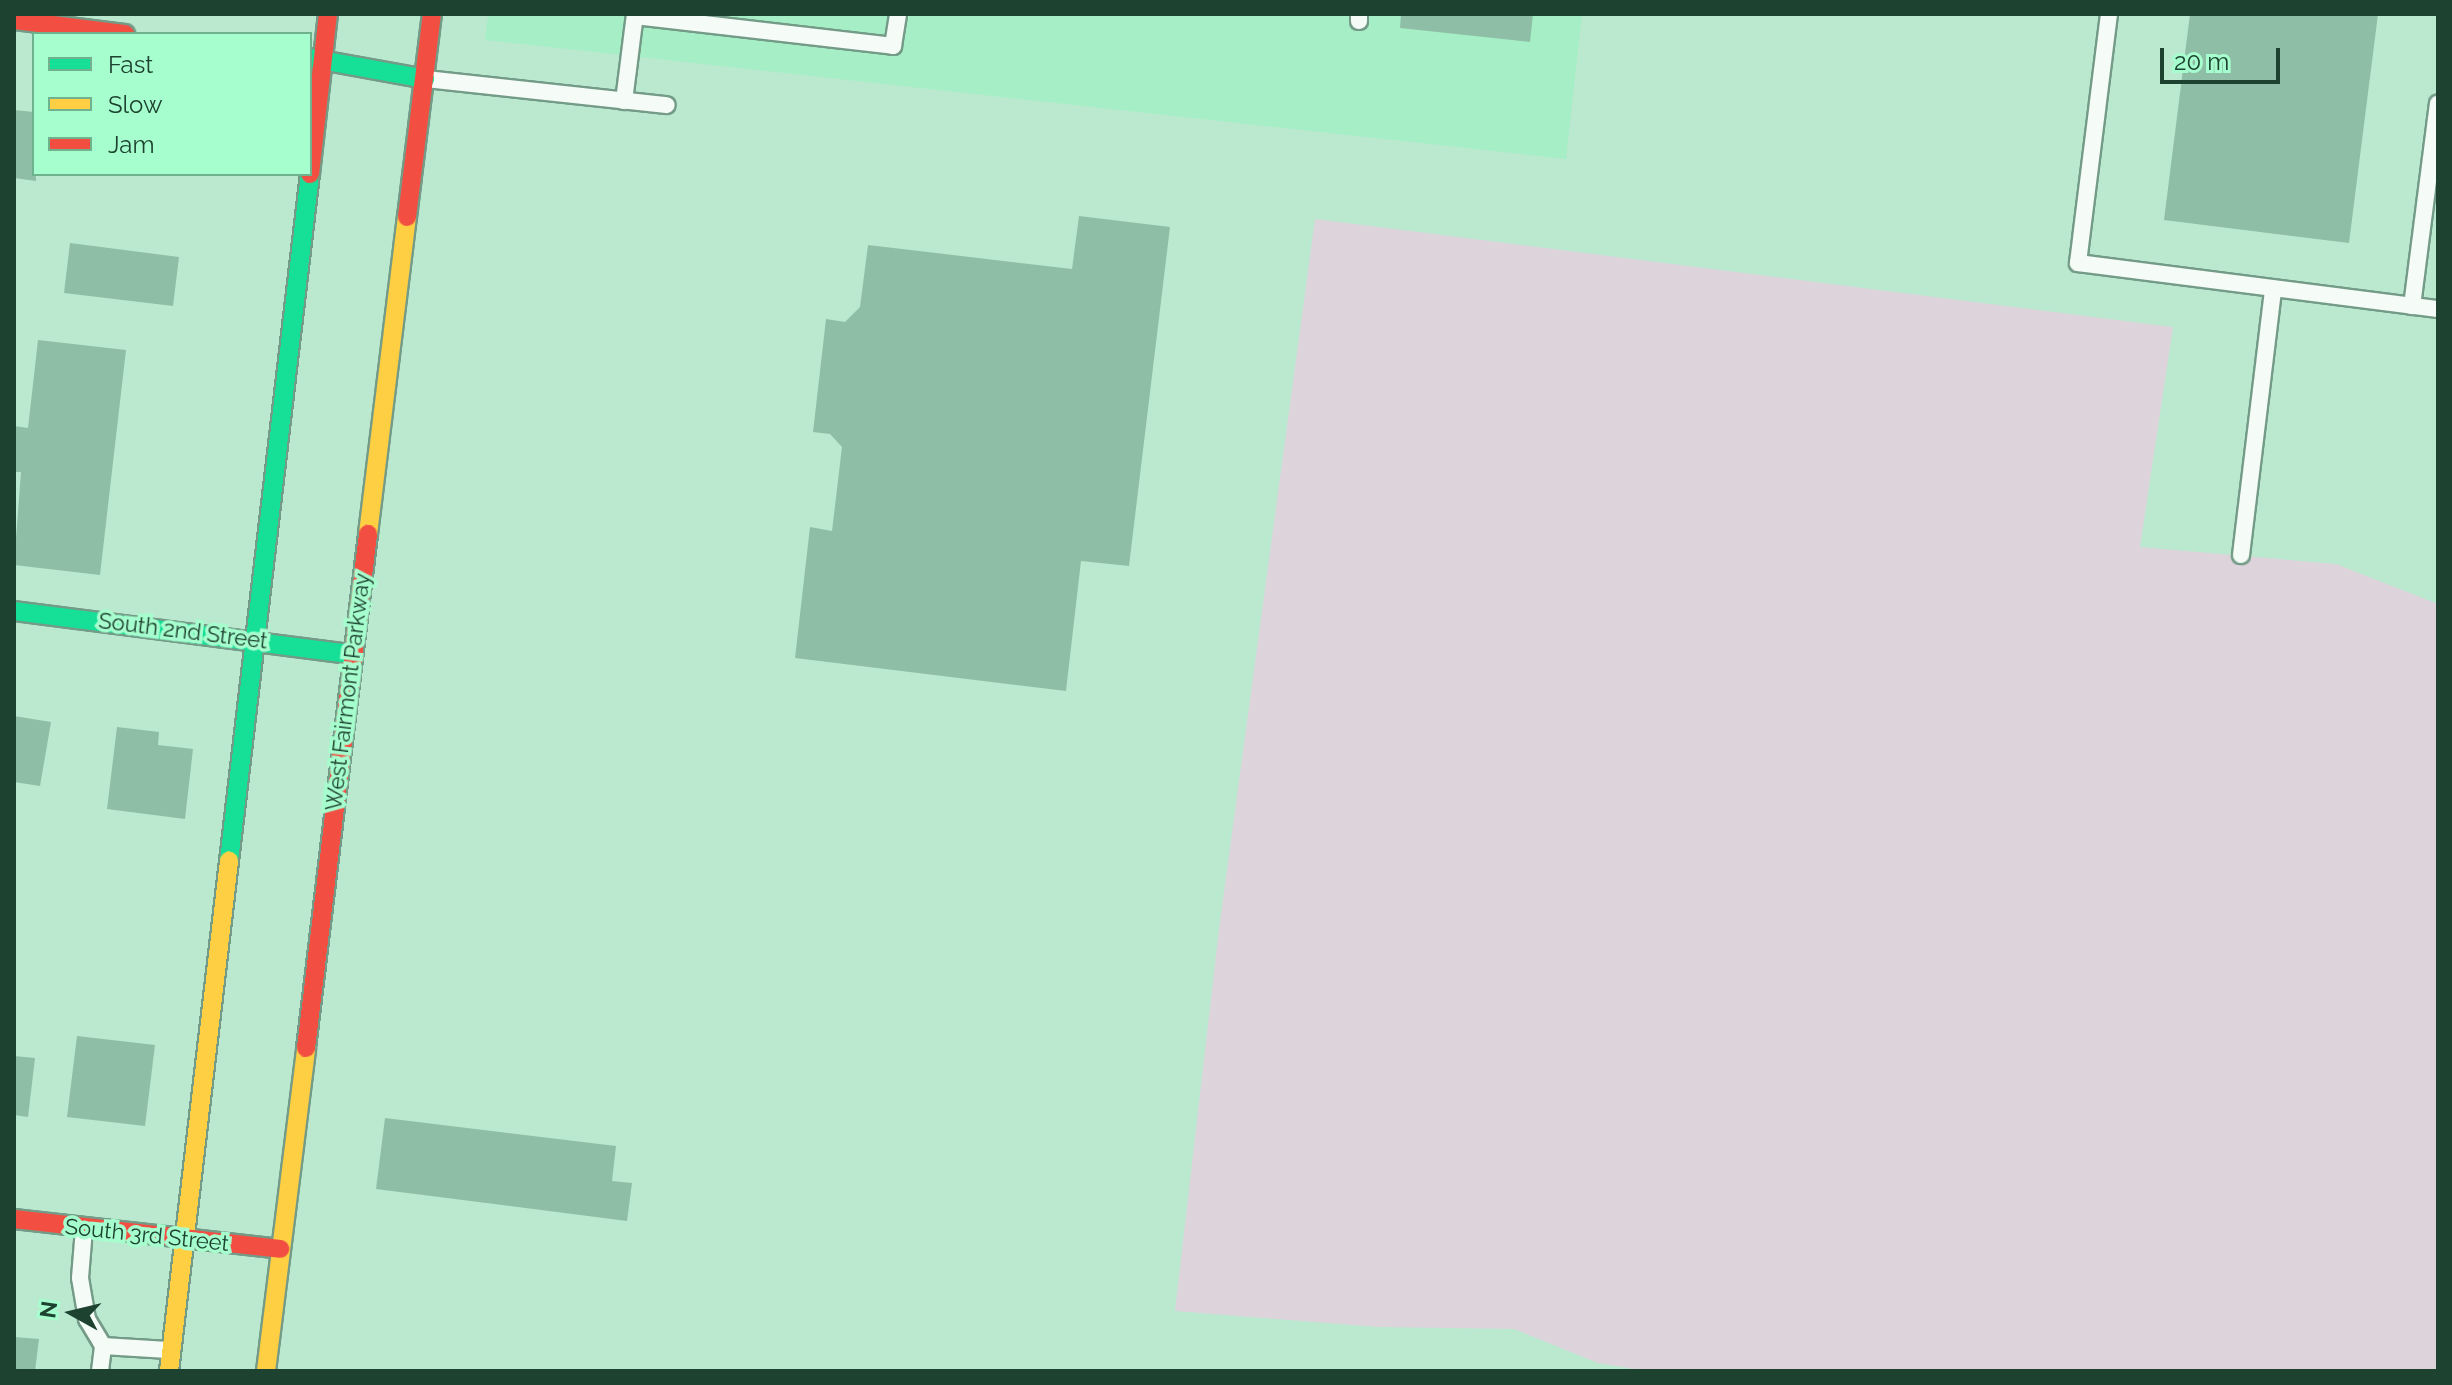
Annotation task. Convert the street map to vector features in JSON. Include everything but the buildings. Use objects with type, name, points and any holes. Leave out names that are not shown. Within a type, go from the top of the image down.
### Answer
[{"type":"main road","points":[[312,135],[316,58],[328,14]]},
{"type":"main road","name":"West Fairmont Parkway","points":[[266,1371],[432,14]]},
{"type":"main road","points":[[14,20],[109,32]]},
{"type":"main road","points":[[316,58],[425,79]]},
{"type":"main road","points":[[169,1371],[258,640],[310,176]]},
{"type":"main road","name":"South 2nd Street","points":[[14,611],[352,654]]},
{"type":"main road","name":"South 3rd Street","points":[[14,1219],[280,1249]]},
{"type":"lane","points":[[624,101],[635,15],[893,46],[898,14]]},
{"type":"lane","points":[[2109,14],[2078,263],[2438,309]]},
{"type":"lane","points":[[425,79],[667,105]]},
{"type":"lane","points":[[2412,306],[2438,104]]},
{"type":"lane","points":[[2241,555],[2273,289]]},
{"type":"lane","points":[[84,1228],[82,1292],[87,1319],[103,1346],[100,1371]]},
{"type":"lane","points":[[103,1346],[171,1351]]},
{"type":"shaded area","points":[[488,14],[1582,14],[1566,159],[485,40]]},
{"type":"shaded area","points":[[1315,219],[2173,327],[2140,547],[2336,564],[2438,604],[2438,1371],[1646,1371],[1598,1363],[1514,1329],[1378,1327],[1175,1311],[1219,929]]},
{"type":"traffic: fast","points":[[312,58],[425,79]]},
{"type":"traffic: fast","points":[[229,861],[310,176]]},
{"type":"traffic: fast","points":[[14,611],[352,654]]},
{"type":"traffic: slow","points":[[368,534],[407,217]]},
{"type":"traffic: slow","points":[[169,1371],[229,861]]},
{"type":"traffic: slow","points":[[266,1371],[306,1048]]},
{"type":"traffic: jam","points":[[312,156],[328,14]]},
{"type":"traffic: jam","points":[[407,217],[432,14]]},
{"type":"traffic: jam","points":[[14,20],[109,32]]},
{"type":"traffic: jam","points":[[306,1048],[368,534]]},
{"type":"traffic: jam","points":[[14,1219],[280,1249]]}]
